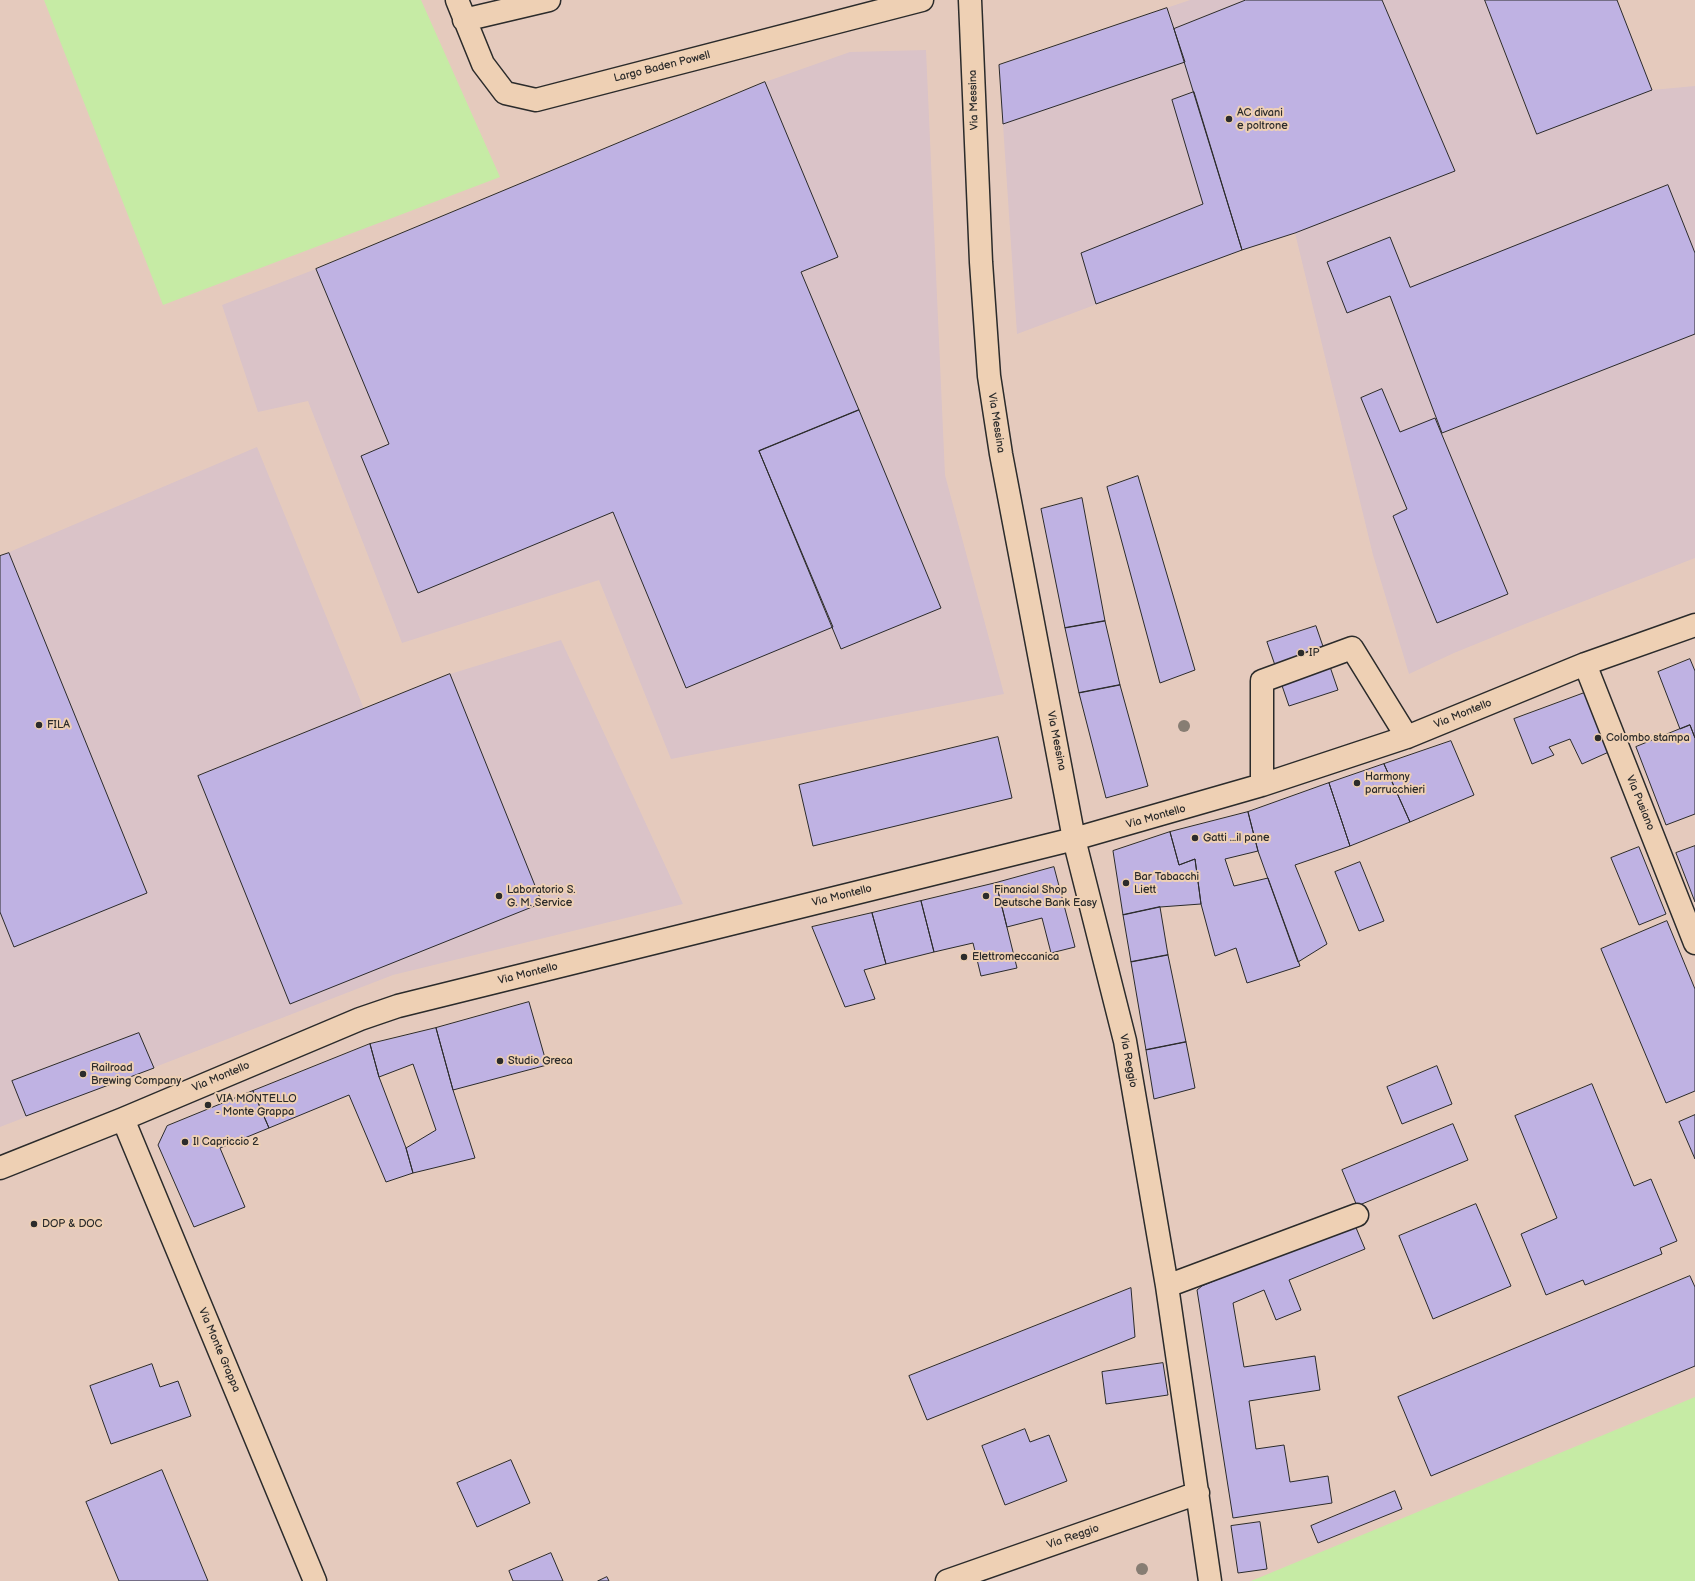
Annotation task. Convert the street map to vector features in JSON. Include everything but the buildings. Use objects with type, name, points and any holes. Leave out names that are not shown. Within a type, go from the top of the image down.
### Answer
[{"type":"street","name":"Largo Baden Powell","points":[[549,0],[460,10],[483,64],[505,93],[536,100],[903,3],[922,0]]},
{"type":"street","name":"Via Messina","points":[[970,0],[980,255],[989,376],[1001,454],[1074,839]]},
{"type":"street","name":"Via Montello","points":[[0,1168],[123,1119],[360,1019],[398,1006],[1074,839],[1262,785],[1407,737],[1585,664],[1692,624]]},
{"type":"street","points":[[1262,785],[1262,681],[1352,648],[1407,737]]},
{"type":"street","name":"Via Pusiano","points":[[1585,664],[1695,943]]},
{"type":"street","name":"Via Reggio","points":[[1074,839],[1126,1041],[1167,1286],[1210,1581]]},
{"type":"street","name":"Via Monte Grappa","points":[[123,1119],[315,1581]]},
{"type":"street","points":[[1167,1286],[1357,1215]]},
{"type":"street","name":"Via Reggio","points":[[947,1581],[1198,1493]]},
{"type":"shaded area","points":[[1190,0],[1617,0],[1652,90],[1695,86],[1695,558],[1525,624],[1454,653],[1409,674],[1373,555],[1295,233],[1242,250],[1017,334],[999,65]]},
{"type":"shaded area","points":[[926,50],[945,475],[1004,694],[671,759],[599,580],[402,643],[308,401],[258,412],[222,305],[316,269],[765,82],[850,52]]},
{"type":"shaded area","points":[[257,447],[364,709],[450,674],[561,640],[683,904],[393,975],[0,1127],[0,556]]},
{"type":"green space","points":[[44,0],[421,0],[500,177],[163,305]]},
{"type":"green space","points":[[1695,1397],[1695,1581],[1251,1581]]},
{"type":"place","name":"AC divani e poltrone","points":[[1229,119]]},
{"type":"place","name":"IP","points":[[1301,653]]},
{"type":"place","name":"FILA","points":[[39,725]]},
{"type":"place","name":"Colombo stampa","points":[[1598,738]]},
{"type":"place","name":"Harmony parrucchieri","points":[[1357,783]]},
{"type":"place","name":"Gatti ...il pane","points":[[1195,838]]},
{"type":"place","name":"Bar Tabacchi Liett","points":[[1126,883]]},
{"type":"place","name":"Laboratorio S. G. M. Service","points":[[499,896]]},
{"type":"place","name":"Financial Shop Deutsche Bank Easy","points":[[986,896]]},
{"type":"place","name":"Elettromeccanica","points":[[964,957]]},
{"type":"place","name":"Studio Greca","points":[[500,1061]]},
{"type":"place","name":"Railroad Brewing Company","points":[[83,1074]]},
{"type":"place","name":"VIA MONTELLO ‐ Monte Grappa","points":[[208,1105]]},
{"type":"place","name":"Il Capriccio 2","points":[[185,1142]]},
{"type":"place","name":"DOP & DOC","points":[[34,1224]]}]
